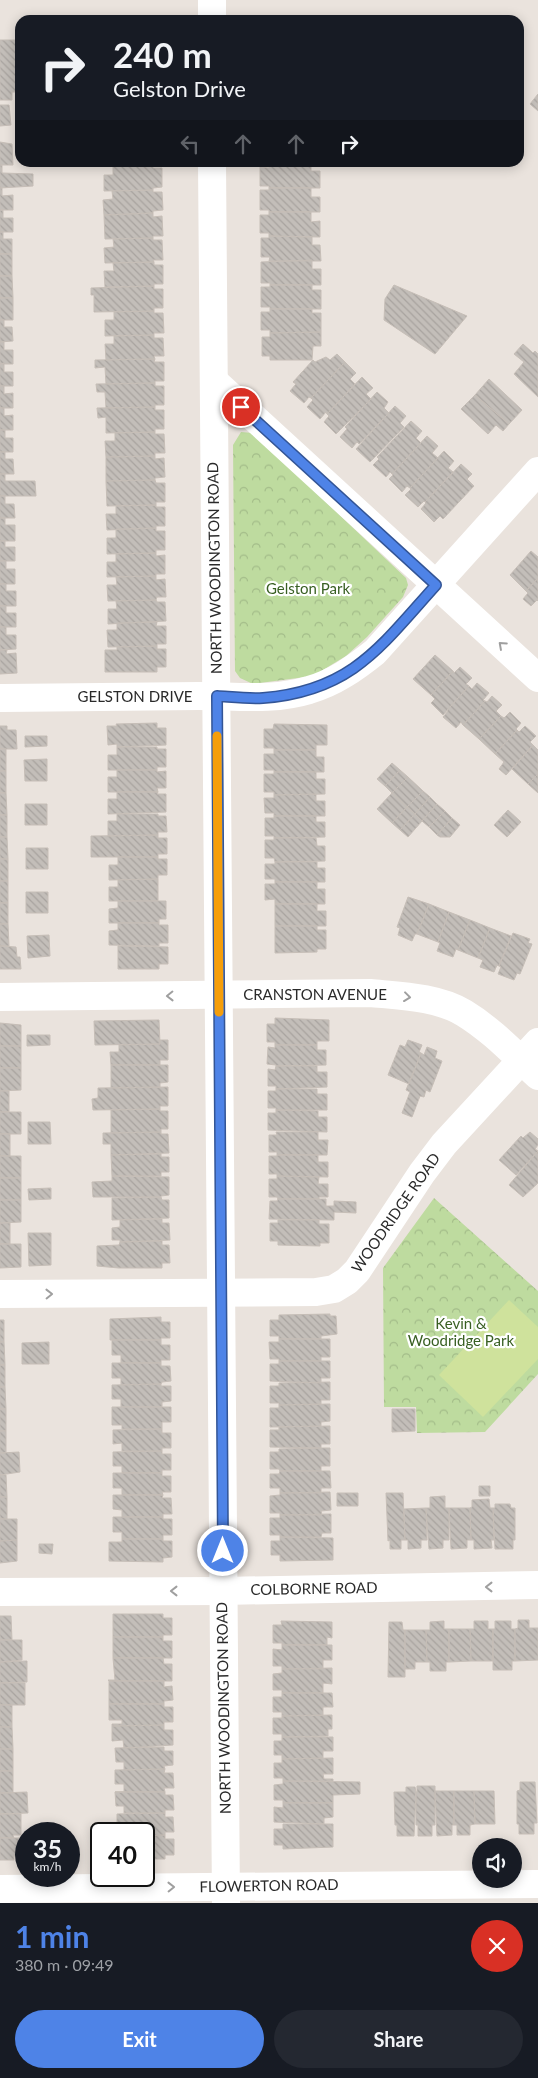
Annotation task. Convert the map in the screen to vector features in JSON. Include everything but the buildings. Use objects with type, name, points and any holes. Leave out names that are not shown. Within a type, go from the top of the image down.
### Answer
[{"type":"street","points":[[212,0],[212,15]]},
{"type":"street","name":"NORTH WOODINGTON ROAD","points":[[212,167],[226,1895]]},
{"type":"street","points":[[214,381],[538,678]]},
{"type":"street","name":"GELSTON DRIVE","points":[[0,698],[217,696],[261,698],[309,690],[327,683],[351,671],[375,652],[538,471]]},
{"type":"street","name":"CRANSTON AVENUE","points":[[0,997],[370,993],[440,1003],[463,1013],[532,1060]]},
{"type":"street","name":"WOODRIDGE ROAD","points":[[0,1294],[222,1294],[316,1292],[334,1289],[347,1281],[357,1271],[444,1144],[532,1060]]},
{"type":"street","name":"COLBORNE ROAD","points":[[0,1592],[223,1591],[538,1585]]},
{"type":"street","name":"FLOWERTON ROAD","points":[[0,1889],[226,1895],[538,1884]]},
{"type":"green space","name":"Gelston Park","points":[[241,432],[253,433],[406,578],[408,585],[403,597],[367,637],[346,656],[313,676],[253,684],[240,678],[235,671],[233,445]]},
{"type":"green space","name":"Kevin & Woodridge Park","points":[[434,1198],[538,1291],[538,1374],[485,1432],[417,1433],[416,1407],[384,1407],[383,1268]]},
{"type":"green space","points":[[509,1300],[538,1327],[538,1359],[483,1417],[439,1375]]},
{"type":"slow traffic","points":[[217,736],[219,1012]]},
{"type":"route","points":[[223,1551],[217,696],[261,698],[286,695],[309,690],[351,671],[375,652],[436,585],[241,407]]}]
